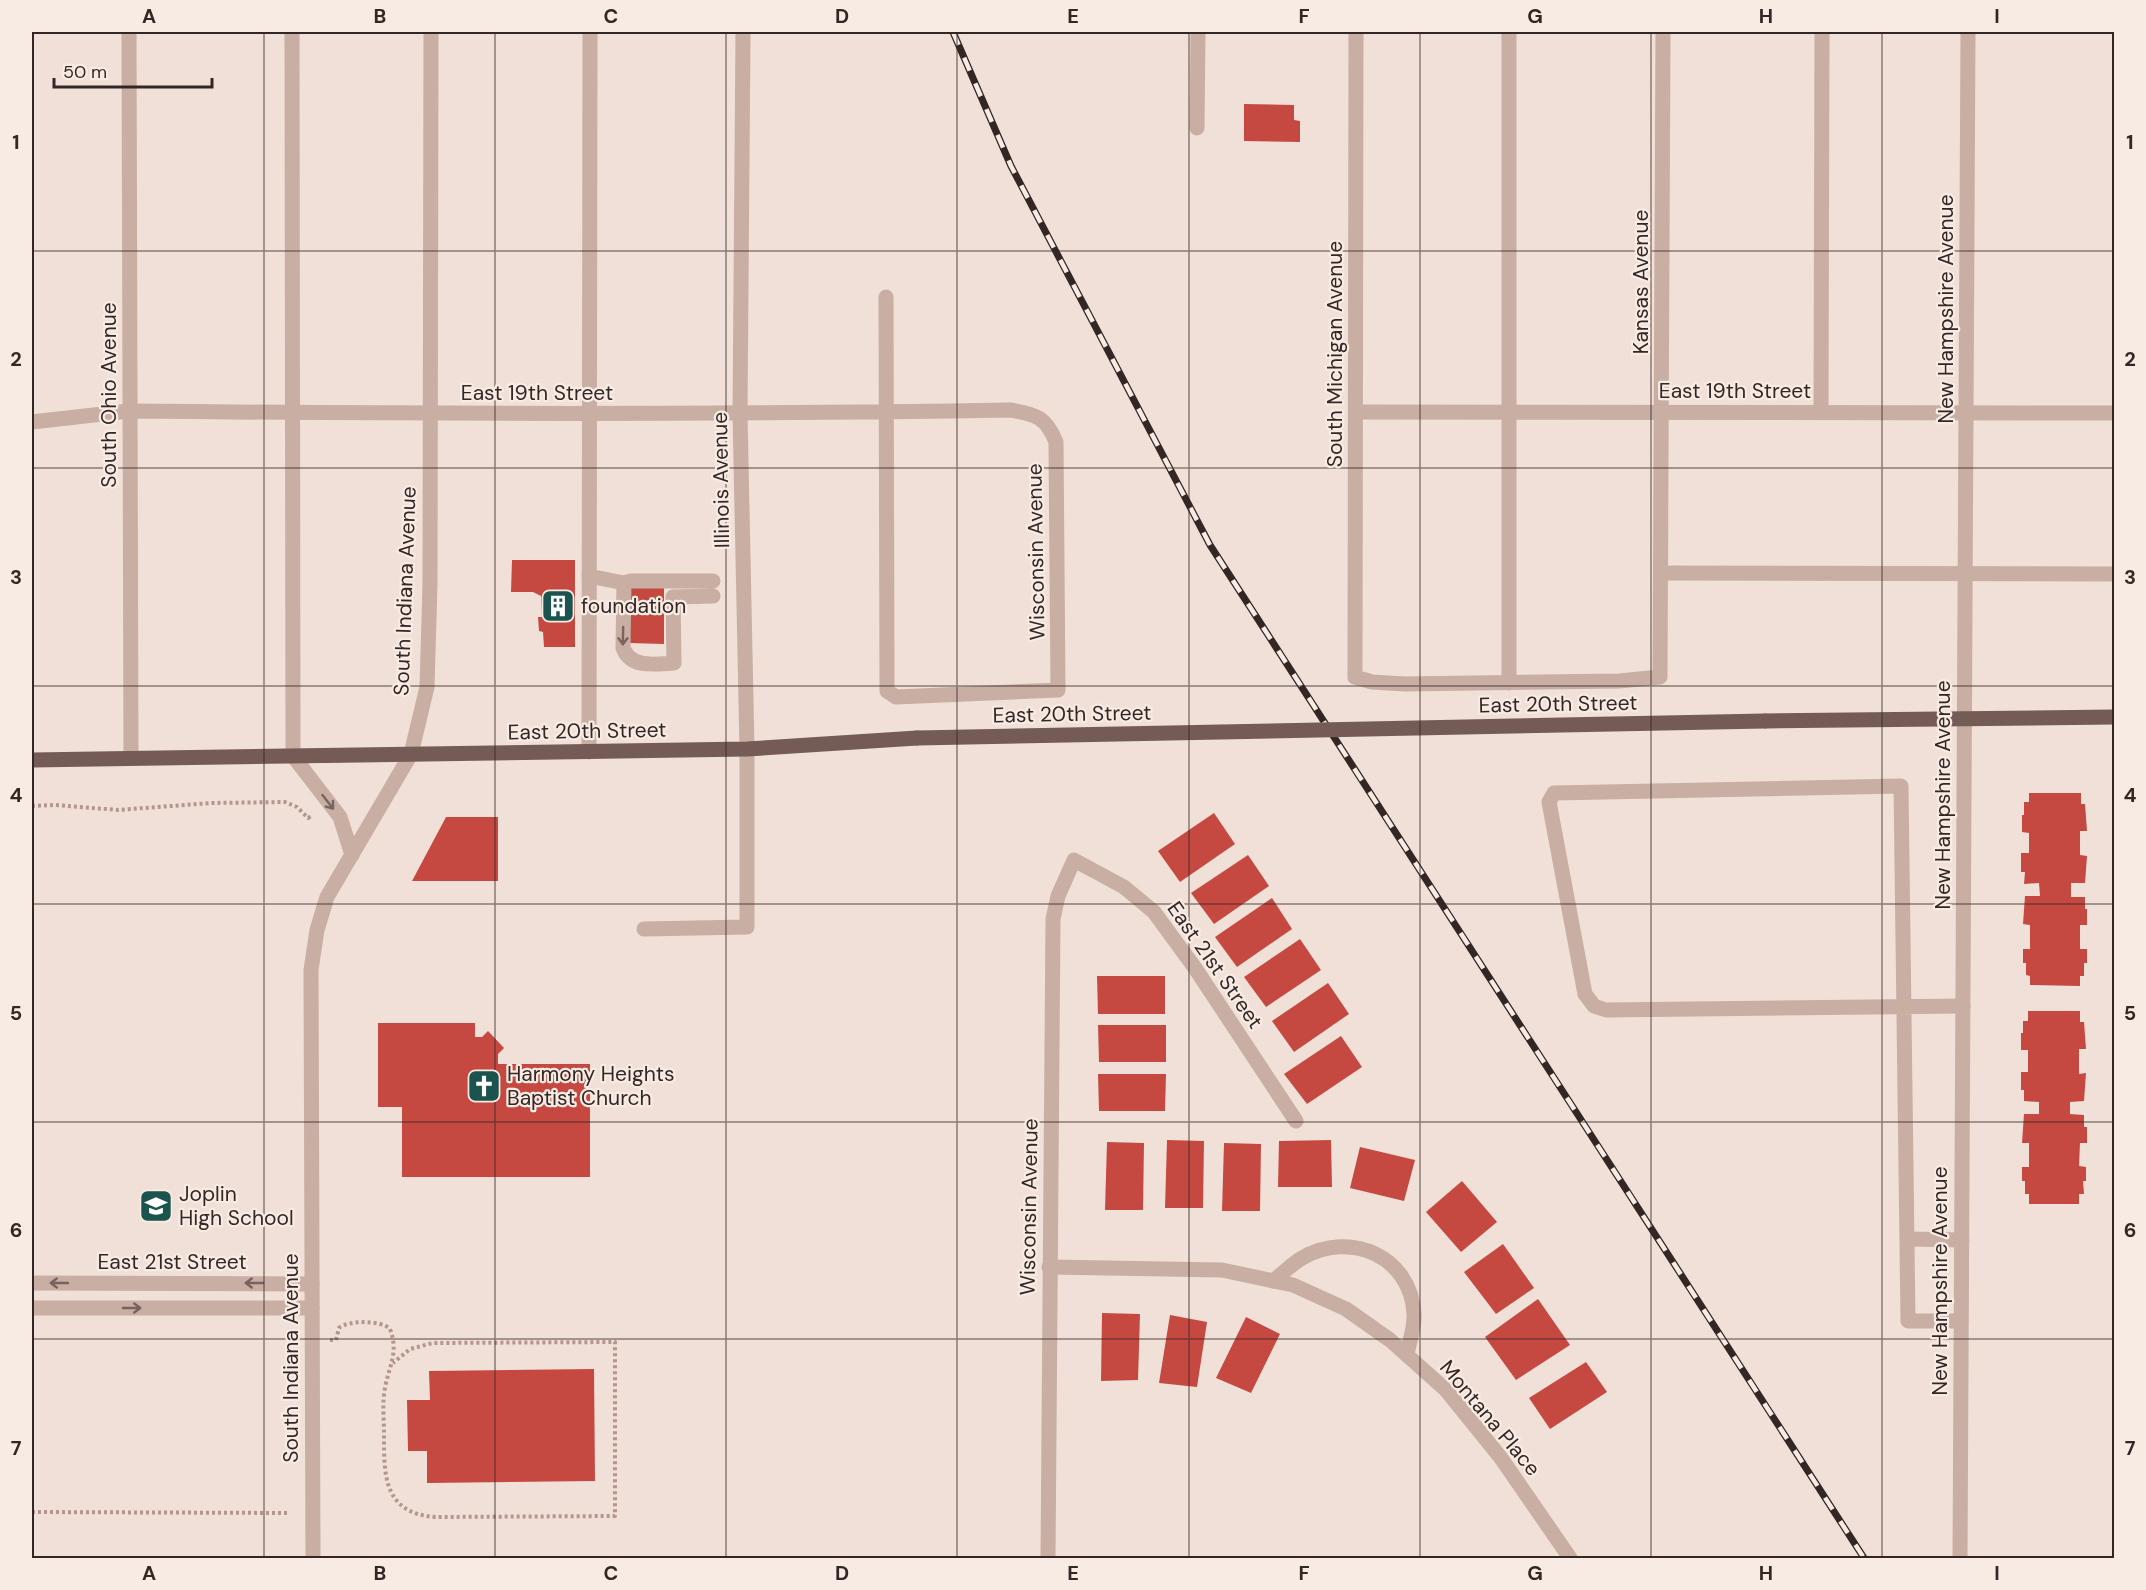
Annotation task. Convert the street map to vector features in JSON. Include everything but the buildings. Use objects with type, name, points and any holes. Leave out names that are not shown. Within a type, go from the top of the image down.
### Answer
[{"type":"main road","name":"East 20th Street","points":[[32,760],[747,749],[917,738],[1765,721],[2115,717]]},
{"type":"street","name":"South Ohio Avenue","points":[[129,32],[131,759]]},
{"type":"street","points":[[292,32],[292,756],[340,817],[352,855]]},
{"type":"street","name":"South Indiana Avenue","points":[[313,1558],[311,970],[317,930],[327,897],[411,754],[427,687],[430,601],[431,32]]},
{"type":"street","points":[[589,752],[590,32]]},
{"type":"street","name":"Illinois Avenue","points":[[644,929],[747,927],[747,749],[740,414],[743,32]]},
{"type":"street","points":[[1197,128],[1198,32]]},
{"type":"street","name":"South Michigan Avenue","points":[[1356,32],[1355,677],[1372,682],[1405,684],[1509,683]]},
{"type":"street","points":[[1509,32],[1509,683]]},
{"type":"street","name":"Kansas Avenue","points":[[1509,683],[1628,681],[1660,677],[1663,32]]},
{"type":"street","points":[[1821,412],[1822,32]]},
{"type":"street","name":"New Hampshire Avenue","points":[[1960,1558],[1968,32]]},
{"type":"street","points":[[886,297],[886,412]]},
{"type":"street","name":"East 19th Street","points":[[32,422],[129,411],[740,414],[1010,410],[1026,412],[1042,418]]},
{"type":"street","name":"Wisconsin Avenue","points":[[886,412],[887,691],[896,696],[1058,690],[1056,442],[1051,429],[1042,418]]},
{"type":"street","name":"East 19th Street","points":[[1356,412],[2115,413]]},
{"type":"street","points":[[1661,573],[2115,574]]},
{"type":"street","points":[[589,576],[624,583],[630,580],[673,581],[713,589],[673,597]]},
{"type":"street","points":[[624,583],[623,648],[626,656],[642,665],[674,663],[673,581]]},
{"type":"street","points":[[1961,1321],[1908,1321],[1908,1239],[1903,1007],[1901,786],[1554,793],[1549,802],[1585,994],[1594,1006],[1606,1010],[1903,1007],[1963,1006]]},
{"type":"street","name":"Wisconsin Avenue","points":[[1047,1558],[1053,919],[1056,902],[1074,860]]},
{"type":"street","name":"East 21st Street","points":[[1074,860],[1124,887],[1154,912],[1195,968],[1296,1121]]},
{"type":"street","points":[[1908,1239],[1962,1240]]},
{"type":"street","points":[[1273,1281],[1302,1258],[1325,1250],[1350,1246],[1371,1251],[1389,1262],[1404,1278],[1413,1299],[1415,1317],[1407,1355]]},
{"type":"street","name":"Montana Place","points":[[1049,1267],[1222,1270],[1293,1285],[1346,1309],[1390,1340],[1446,1390],[1501,1458],[1570,1558]]},
{"type":"street","name":"East 21st Street","points":[[32,1282],[312,1284]]},
{"type":"street","points":[[32,1308],[312,1308]]},
{"type":"path","points":[[32,806],[129,809],[211,803],[285,802],[297,807],[308,818],[311,816]]},
{"type":"path","points":[[330,1340],[336,1340],[337,1331],[344,1324],[383,1323],[392,1332],[393,1363],[385,1388],[384,1467],[391,1493],[406,1509],[416,1514],[435,1517],[615,1516],[615,1342],[433,1343],[410,1349],[393,1363]]},
{"type":"path","points":[[32,1512],[287,1514]]},
{"type":"railway","points":[[953,32],[1011,166],[1210,545],[1864,1558]]},
{"type":"place","name":"foundation","points":[[558,606]]},
{"type":"place","name":"Harmony Heights Baptist Church","points":[[484,1086]]},
{"type":"place","name":"Joplin High School","points":[[156,1206]]}]
